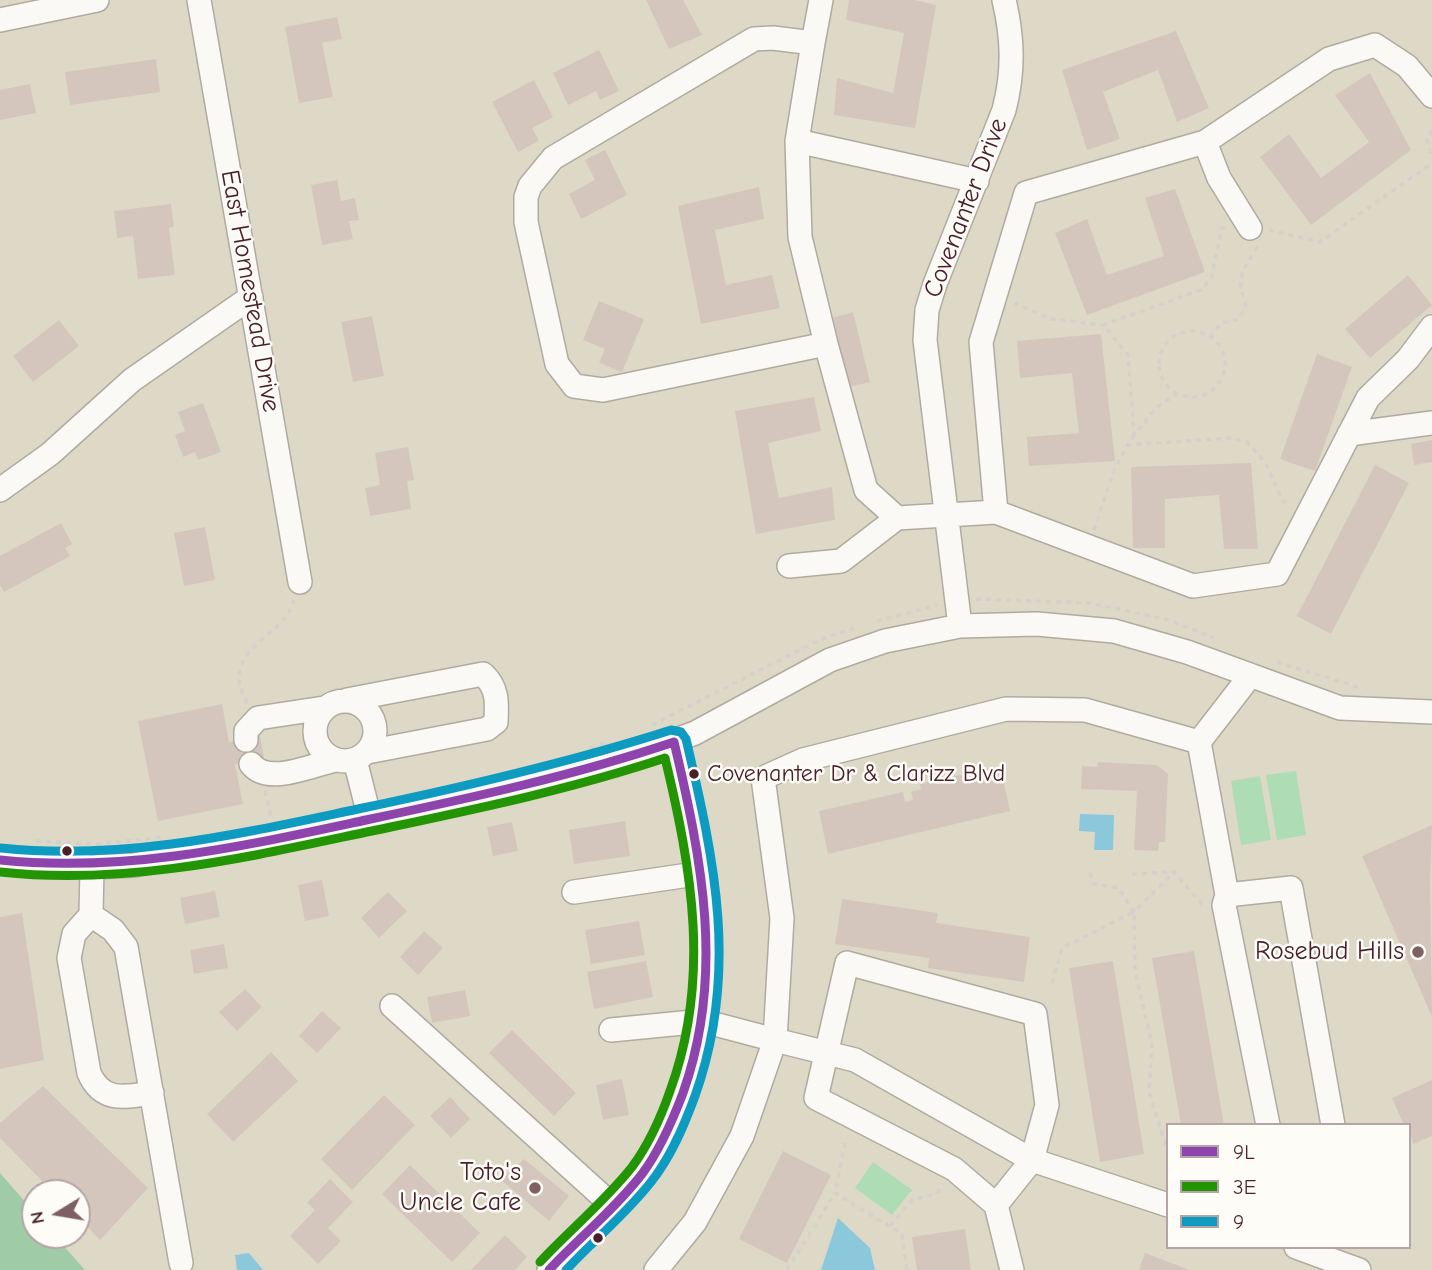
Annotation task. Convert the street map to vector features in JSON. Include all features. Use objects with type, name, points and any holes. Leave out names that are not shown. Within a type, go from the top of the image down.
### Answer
[{"type":"street","points":[[0,20],[97,0]]},
{"type":"street","name":"East Homestead Drive","points":[[199,0],[300,582]]},
{"type":"street","points":[[821,0],[797,141],[800,237],[866,490],[897,518]]},
{"type":"street","name":"Covenanter Drive","points":[[960,625],[925,340],[927,310],[1010,87],[1012,40],[1004,0]]},
{"type":"street","points":[[813,43],[763,38],[743,46],[553,158],[530,186],[525,209],[557,365],[574,386],[603,390],[826,344]]},
{"type":"street","points":[[996,512],[981,342],[1026,192],[1205,142],[1329,59],[1375,46],[1407,66],[1432,96]]},
{"type":"street","points":[[797,141],[977,181]]},
{"type":"street","points":[[1205,142],[1219,178],[1245,221]]},
{"type":"street","points":[[0,490],[50,454],[140,375],[251,297]]},
{"type":"street","points":[[789,566],[841,561],[897,518],[996,512],[1193,586],[1277,575],[1368,398],[1408,359],[1432,327]]},
{"type":"street","points":[[1349,434],[1432,423]]},
{"type":"street","points":[[0,860],[92,867],[175,859],[532,785],[607,766],[674,742],[830,660],[885,641],[960,625],[1037,624],[1114,631],[1187,652],[1340,708],[1432,712]]},
{"type":"street","points":[[246,740],[246,731],[258,718],[324,708],[347,700],[483,674],[494,684],[497,703],[495,722],[487,729],[269,776],[256,771],[251,764]]},
{"type":"street","points":[[1250,676],[1199,741],[1268,1123]]},
{"type":"street","points":[[347,700],[364,707],[375,724],[376,734],[352,757]]},
{"type":"street","points":[[324,708],[318,717],[316,737],[319,747],[352,757]]},
{"type":"street","points":[[656,1270],[695,1222],[742,1136],[775,1040],[782,918],[763,778],[803,760],[1006,709],[1085,710],[1199,741]]},
{"type":"street","points":[[563,1265],[643,1172],[681,1101],[703,1021],[710,947],[702,873],[674,742]]},
{"type":"street","points":[[352,757],[369,819]]},
{"type":"street","points":[[92,867],[91,915],[74,934],[69,958],[89,1073],[100,1091],[110,1096],[119,1098],[152,1093]]},
{"type":"street","points":[[574,892],[702,873]]},
{"type":"street","points":[[1226,900],[1292,888],[1334,1123]]},
{"type":"street","points":[[91,915],[113,930],[126,947],[181,1264]]},
{"type":"street","points":[[996,1205],[1032,1160],[1046,1105],[1035,1014],[847,963],[824,1052],[816,1098],[954,1169],[996,1205],[1012,1270]]},
{"type":"street","points":[[392,1006],[614,1206]]},
{"type":"street","points":[[611,1030],[703,1021],[855,1060],[1032,1160],[1166,1204]]},
{"type":"street","points":[[1304,1249],[1358,1262]]},
{"type":"path","points":[[1432,130],[1427,139],[1432,157]]},
{"type":"path","points":[[995,295],[1051,319],[1103,325],[1200,290],[1211,279],[1222,229],[1245,221],[1320,242],[1432,163]]},
{"type":"path","points":[[1210,337],[1221,323],[1239,319],[1246,304],[1238,286],[1259,244],[1245,221]]},
{"type":"path","points":[[1103,325],[1128,355],[1134,435]]},
{"type":"path","points":[[1184,331],[1195,331],[1210,337],[1221,348],[1224,359],[1220,380],[1203,395],[1192,397],[1178,393],[1164,381],[1160,372],[1161,351],[1167,342],[1184,331]]},
{"type":"path","points":[[1088,547],[1114,470],[1128,445],[1157,407],[1178,393]]},
{"type":"path","points":[[1128,445],[1229,438],[1247,442],[1265,462],[1283,501],[1308,513]]},
{"type":"path","points":[[1174,872],[1205,908],[1226,900]]},
{"type":"path","points":[[1132,874],[1174,872]]},
{"type":"path","points":[[1052,983],[1062,948],[1134,912],[1174,872]]},
{"type":"path","points":[[1090,873],[1094,884],[1118,888],[1134,912],[1135,971],[1152,1045],[1149,1093],[1166,1147]]},
{"type":"path","points":[[787,1270],[835,1193],[845,1143]]},
{"type":"path","points":[[890,1226],[912,1200],[936,1194],[954,1169]]},
{"type":"path","points":[[835,1193],[902,1234],[907,1270]]},
{"type":"green space","points":[[1296,771],[1306,835],[1277,840],[1266,775]]},
{"type":"green space","points":[[1260,776],[1271,840],[1241,845],[1231,781]]},
{"type":"green space","points":[[873,1162],[912,1190],[892,1215],[855,1188]]},
{"type":"green space","points":[[0,1173],[21,1197],[21,1249],[66,1249],[85,1270],[0,1270]]},
{"type":"water","points":[[1080,814],[1114,815],[1113,850],[1094,850],[1095,832],[1079,831]]},
{"type":"water","points":[[838,1218],[870,1248],[875,1270],[821,1270]]},
{"type":"water","points":[[249,1253],[263,1270],[237,1270],[235,1255]]},
{"type":"building","points":[[646,0],[683,0],[702,35],[669,49]]},
{"type":"building","points":[[849,0],[915,0],[936,5],[915,128],[834,115],[837,78],[893,93],[904,33],[846,20]]},
{"type":"building","points":[[337,17],[342,39],[322,43],[333,97],[299,103],[285,27]]},
{"type":"building","points":[[1176,31],[1209,108],[1177,122],[1158,70],[1103,92],[1120,139],[1087,150],[1062,70]]},
{"type":"building","points":[[599,50],[619,91],[600,100],[596,91],[568,105],[553,73]]},
{"type":"building","points":[[156,59],[160,92],[70,105],[65,72]]},
{"type":"building","points":[[1370,73],[1411,150],[1311,225],[1260,157],[1289,134],[1321,178],[1369,142],[1335,95]]},
{"type":"building","points":[[534,80],[553,117],[532,128],[539,141],[518,152],[492,102]]},
{"type":"building","points":[[30,84],[36,113],[0,120],[0,90]]},
{"type":"building","points":[[605,150],[627,195],[581,219],[569,194],[595,180],[585,160]]},
{"type":"building","points":[[337,180],[341,201],[355,198],[359,220],[349,221],[353,239],[322,245],[311,185]]},
{"type":"building","points":[[759,187],[764,219],[715,230],[726,285],[772,275],[780,308],[701,324],[678,206]]},
{"type":"building","points":[[1175,189],[1205,272],[1087,315],[1055,233],[1087,219],[1107,275],[1164,256],[1145,198]]},
{"type":"building","points":[[171,204],[174,227],[169,228],[175,275],[138,279],[133,236],[117,238],[114,211]]},
{"type":"building","points":[[1408,275],[1432,305],[1370,358],[1345,329]]},
{"type":"building","points":[[599,301],[644,319],[622,372],[599,363],[605,349],[583,340]]},
{"type":"building","points":[[853,312],[870,382],[850,387],[833,318]]},
{"type":"building","points":[[372,316],[384,376],[353,382],[341,322]]},
{"type":"building","points":[[59,320],[79,346],[33,382],[13,356]]},
{"type":"building","points":[[1101,334],[1115,461],[1029,466],[1027,437],[1079,433],[1072,373],[1020,378],[1017,341]]},
{"type":"building","points":[[1317,354],[1352,367],[1315,471],[1280,459]]},
{"type":"building","points":[[814,397],[821,431],[768,443],[779,498],[832,487],[835,520],[756,534],[735,411]]},
{"type":"building","points":[[203,403],[221,452],[198,460],[195,452],[183,457],[175,435],[185,431],[178,412]]},
{"type":"building","points":[[1432,440],[1432,462],[1414,465],[1411,444]]},
{"type":"building","points":[[408,447],[414,480],[407,481],[411,509],[370,516],[365,488],[380,485],[375,453]]},
{"type":"building","points":[[1251,463],[1258,549],[1224,549],[1219,495],[1165,499],[1165,548],[1133,548],[1131,467]]},
{"type":"building","points":[[1375,465],[1409,483],[1331,634],[1297,616]]},
{"type":"building","points":[[61,523],[72,544],[65,548],[70,556],[4,592],[0,585],[0,556]]},
{"type":"building","points":[[205,527],[215,580],[184,586],[174,533]]},
{"type":"building","points":[[222,704],[229,742],[260,736],[264,758],[235,764],[243,804],[158,821],[138,721]]},
{"type":"building","points":[[1098,762],[1157,765],[1168,774],[1165,842],[1159,842],[1158,851],[1134,850],[1137,791],[1081,789],[1082,766],[1097,767]]},
{"type":"building","points":[[1000,766],[1010,811],[828,854],[819,811],[903,792],[905,802],[913,800],[911,792],[921,789],[920,784]]},
{"type":"building","points":[[625,821],[630,856],[574,864],[569,830]]},
{"type":"building","points":[[512,822],[518,851],[493,856],[487,827]]},
{"type":"building","name":"Rosebud Hills","points":[[1432,825],[1430,883],[1432,1017],[1362,856]]},
{"type":"building","points":[[322,880],[329,916],[305,921],[298,885]]},
{"type":"building","points":[[215,891],[220,917],[185,924],[180,898]]},
{"type":"building","points":[[388,892],[407,911],[379,938],[361,918]]},
{"type":"building","points":[[842,899],[938,913],[936,923],[1030,937],[1024,982],[928,968],[929,958],[835,944]]},
{"type":"building","points":[[22,913],[44,1060],[0,1069],[0,917]]},
{"type":"building","points":[[639,921],[645,955],[591,964],[585,930]]},
{"type":"building","points":[[424,931],[443,948],[418,975],[400,957]]},
{"type":"building","points":[[224,944],[228,968],[194,974],[190,950]]},
{"type":"building","points":[[1194,951],[1224,1123],[1181,1123],[1152,958]]},
{"type":"building","points":[[646,961],[653,997],[594,1009],[587,972]]},
{"type":"building","points":[[1113,961],[1144,1154],[1100,1162],[1069,968]]},
{"type":"building","points":[[245,989],[262,1007],[237,1031],[219,1012]]},
{"type":"building","points":[[465,990],[470,1016],[432,1023],[427,997]]},
{"type":"building","points":[[322,1011],[341,1028],[317,1053],[299,1036]]},
{"type":"building","points":[[512,1030],[576,1093],[554,1116],[489,1053]]},
{"type":"building","points":[[271,1052],[298,1081],[233,1142],[207,1114]]},
{"type":"building","points":[[622,1079],[629,1115],[603,1120],[596,1085]]},
{"type":"building","points":[[1432,1080],[1432,1136],[1413,1144],[1411,1123],[1403,1123],[1392,1098]]},
{"type":"building","points":[[43,1086],[148,1188],[100,1240],[91,1231],[91,1179],[40,1179],[0,1138],[0,1123]]},
{"type":"building","points":[[384,1095],[415,1125],[352,1190],[321,1159]]},
{"type":"building","points":[[450,1097],[470,1119],[451,1138],[430,1116]]},
{"type":"building","points":[[783,1151],[831,1175],[787,1263],[739,1239]]},
{"type":"building","name":"Toto's Uncle Cafe","points":[[524,1159],[569,1196],[549,1221],[501,1180]]},
{"type":"building","points":[[410,1165],[480,1233],[452,1262],[382,1194]]},
{"type":"building","points":[[330,1179],[353,1202],[328,1228],[341,1241],[318,1264],[290,1236],[315,1210],[307,1203]]},
{"type":"building","points":[[965,1229],[971,1270],[917,1270],[912,1237]]},
{"type":"building","points":[[505,1235],[527,1257],[515,1270],[471,1270]]},
{"type":"building","points":[[1145,1253],[1190,1270],[1139,1270]]},
{"type":"transit line","name":"9","points":[[1,848],[92,851],[225,836],[437,792],[555,764],[671,730],[681,732],[686,739],[706,829],[718,918],[716,1006],[708,1050],[691,1107],[665,1162],[631,1205],[566,1270]]},
{"type":"transit line","name":"9L","points":[[0,860],[93,863],[230,848],[521,786],[674,742]]},
{"type":"transit line","name":"9L","points":[[549,1270],[620,1199],[648,1165],[674,1115],[696,1049],[703,1005],[705,917],[693,830],[674,742]]},
{"type":"transit line","name":"3E","points":[[0,872],[94,875],[141,872],[233,859],[520,799],[665,758],[683,842],[693,925],[694,966],[683,1049],[663,1111],[632,1167],[540,1262]]},
{"type":"place","name":"Covenanter Dr & Clarizz Blvd","points":[[694,774]]},
{"type":"place","name":"Rosebud Hills","points":[[1418,952]]},
{"type":"place","name":"Toto's Uncle Cafe","points":[[535,1188]]}]
